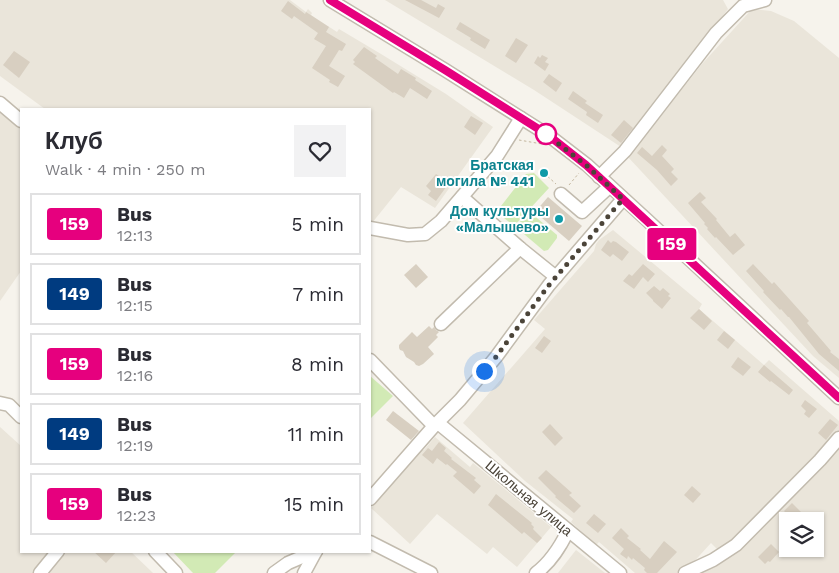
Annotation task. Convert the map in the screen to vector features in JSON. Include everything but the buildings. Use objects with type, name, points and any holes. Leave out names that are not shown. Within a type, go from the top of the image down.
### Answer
[{"type":"street","points":[[330,0],[548,135],[586,165],[647,220],[839,398]]},
{"type":"street","points":[[599,177],[625,150],[716,34],[743,6],[766,0]]},
{"type":"street","points":[[0,103],[20,120]]},
{"type":"street","points":[[371,228],[408,235],[426,234],[441,221],[498,156],[521,118]]},
{"type":"street","points":[[562,192],[582,212],[609,186]]},
{"type":"street","points":[[462,197],[520,248],[556,276]]},
{"type":"street","points":[[371,498],[460,400],[496,357],[556,276],[623,199]]},
{"type":"street","points":[[441,324],[520,248]]},
{"type":"street","name":"Школьная улица","points":[[371,361],[436,425],[620,573]]},
{"type":"street","points":[[0,403],[8,405],[20,416]]},
{"type":"street","points":[[685,573],[713,560],[736,545],[839,438]]},
{"type":"street","points":[[536,573],[545,567],[560,547],[568,531]]},
{"type":"street","points":[[371,543],[431,573]]},
{"type":"street","points":[[40,573],[56,553]]},
{"type":"street","points":[[157,553],[176,573]]},
{"type":"street","points":[[274,573],[288,563],[311,553]]},
{"type":"street","points":[[304,573],[315,553]]},
{"type":"path","points":[[544,173],[562,192],[586,165]]},
{"type":"shaded area","points":[[0,0],[290,0],[306,12],[308,9],[312,13],[311,15],[337,32],[339,29],[446,94],[493,127],[435,208],[401,187],[371,223],[371,108],[44,108],[0,76]]},
{"type":"shaded area","points":[[385,0],[723,0],[728,9],[621,147],[534,90]]},
{"type":"shaded area","points":[[752,9],[771,11],[794,21],[839,58],[839,378],[813,356],[628,157],[702,64]]},
{"type":"shaded area","points":[[0,107],[20,124],[20,272],[0,301]]},
{"type":"shaded area","points":[[613,230],[702,304],[699,309],[764,365],[769,360],[839,421],[839,433],[720,552],[711,543],[689,567],[685,568],[682,566],[677,573],[635,573],[599,542],[596,545],[571,522],[573,519],[525,481],[463,423],[545,329],[534,320],[594,251],[599,240]]},
{"type":"shaded area","points":[[0,427],[20,445],[20,553],[49,553],[34,573],[0,573]]},
{"type":"shaded area","points":[[435,437],[470,467],[473,463],[551,527],[517,567],[493,547],[487,554],[437,514],[410,544],[371,508],[422,449],[424,450]]},
{"type":"shaded area","points":[[839,445],[839,573],[695,573],[703,568]]},
{"type":"shaded area","points":[[576,550],[605,573],[558,573]]},
{"type":"shaded area","points":[[60,553],[132,553],[153,573],[45,573]]},
{"type":"green space","points":[[534,173],[549,188],[514,226],[504,218],[501,206],[526,174]]},
{"type":"green space","points":[[531,213],[557,235],[557,238],[548,250],[544,251],[518,229],[518,224],[527,214]]},
{"type":"green space","points":[[371,377],[393,396],[371,418]]},
{"type":"green space","points":[[174,553],[235,553],[215,573],[193,573]]},
{"type":"bus line","name":"159","points":[[330,0],[548,135],[586,165],[647,220],[839,398]]},
{"type":"place","name":"Братская могила № 441","points":[[544,173]]},
{"type":"place","name":"Дом культуры «Малышево»","points":[[559,219]]},
{"type":"route","points":[[484,371],[549,285],[623,199],[586,165],[546,134]]}]
